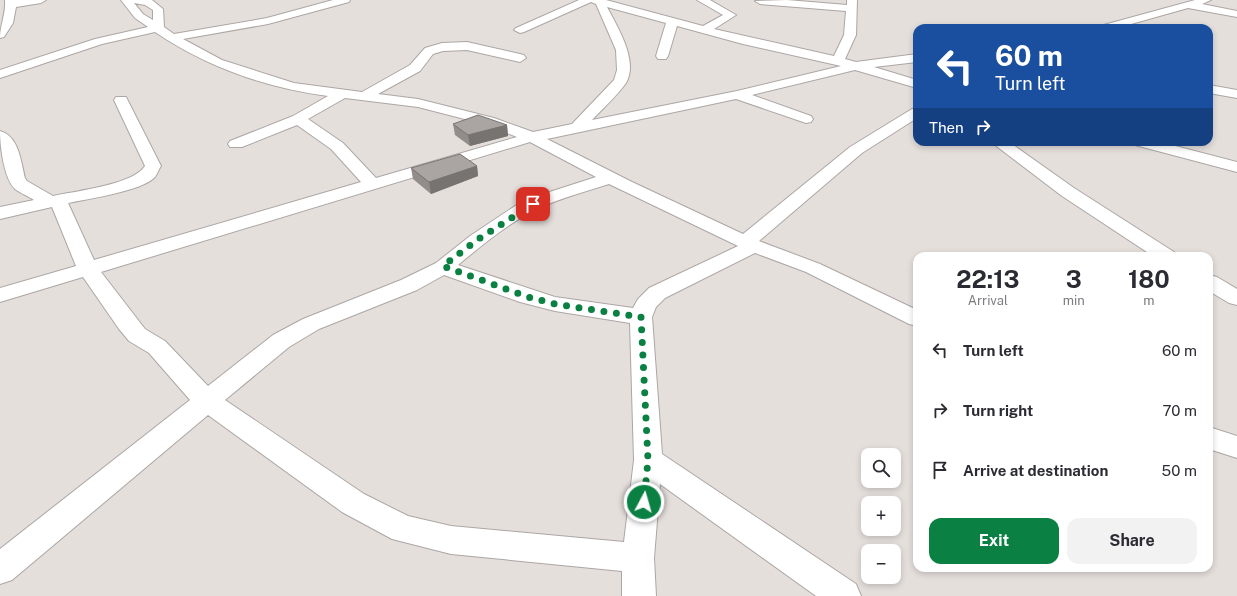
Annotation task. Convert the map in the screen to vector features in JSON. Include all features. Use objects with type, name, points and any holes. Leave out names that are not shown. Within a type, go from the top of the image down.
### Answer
[{"type":"street","points":[[0,36],[10,14],[10,2],[41,0]]},
{"type":"street","points":[[126,0],[139,16],[172,38],[218,63],[253,75],[293,87],[418,103],[489,121],[532,137],[611,178],[749,244],[813,268],[913,317]]},
{"type":"street","points":[[132,0],[148,2],[158,9],[158,28]]},
{"type":"street","points":[[172,38],[268,21],[345,0]]},
{"type":"street","points":[[520,30],[587,0]]},
{"type":"street","points":[[702,0],[731,15]]},
{"type":"street","points":[[1119,24],[1206,0]]},
{"type":"street","points":[[597,1],[704,30],[838,61],[913,83]]},
{"type":"street","points":[[577,128],[620,81],[623,75],[622,50],[597,1]]},
{"type":"street","points":[[1167,1],[1237,14]]},
{"type":"street","points":[[704,30],[753,5],[851,4],[850,35],[838,61]]},
{"type":"street","points":[[662,56],[672,22]]},
{"type":"street","points":[[0,74],[77,47],[158,28]]},
{"type":"street","points":[[364,96],[415,68],[428,52],[434,49],[467,46],[520,58]]},
{"type":"street","points":[[0,295],[532,137],[737,95],[855,66],[913,59]]},
{"type":"street","points":[[883,75],[913,94]]},
{"type":"street","points":[[1213,90],[1237,94]]},
{"type":"street","points":[[236,144],[298,119],[341,94]]},
{"type":"street","points":[[737,95],[806,119]]},
{"type":"street","points":[[0,213],[118,187],[138,180],[148,174],[153,166],[121,100]]},
{"type":"street","points":[[638,596],[638,558],[648,460],[641,317],[646,304],[657,293],[749,244],[856,150],[913,114]]},
{"type":"street","points":[[298,119],[337,146],[372,184]]},
{"type":"street","points":[[0,136],[10,149],[16,178],[21,185],[55,202],[87,268],[127,324],[137,335],[157,347],[207,401],[353,504],[403,529],[451,540],[638,558]]},
{"type":"street","points":[[1005,146],[1068,192],[1161,252]]},
{"type":"street","points":[[1156,146],[1237,167]]},
{"type":"street","points":[[0,569],[281,341],[310,324],[409,285],[443,266],[477,240],[525,208],[540,201],[611,178]]},
{"type":"street","points":[[443,266],[528,297],[548,302],[641,317]]},
{"type":"street","points":[[1213,284],[1237,298]]},
{"type":"street","points":[[1213,439],[1237,447]]},
{"type":"street","points":[[648,460],[844,596]]},
{"type":"building","points":[[478,115],[507,125],[468,135],[453,124]]},
{"type":"building","points":[[460,154],[477,166],[429,182],[411,168]]},
{"type":"route","points":[[533,204],[477,240],[443,266],[528,297],[555,304],[641,317],[648,460],[644,502]]}]
